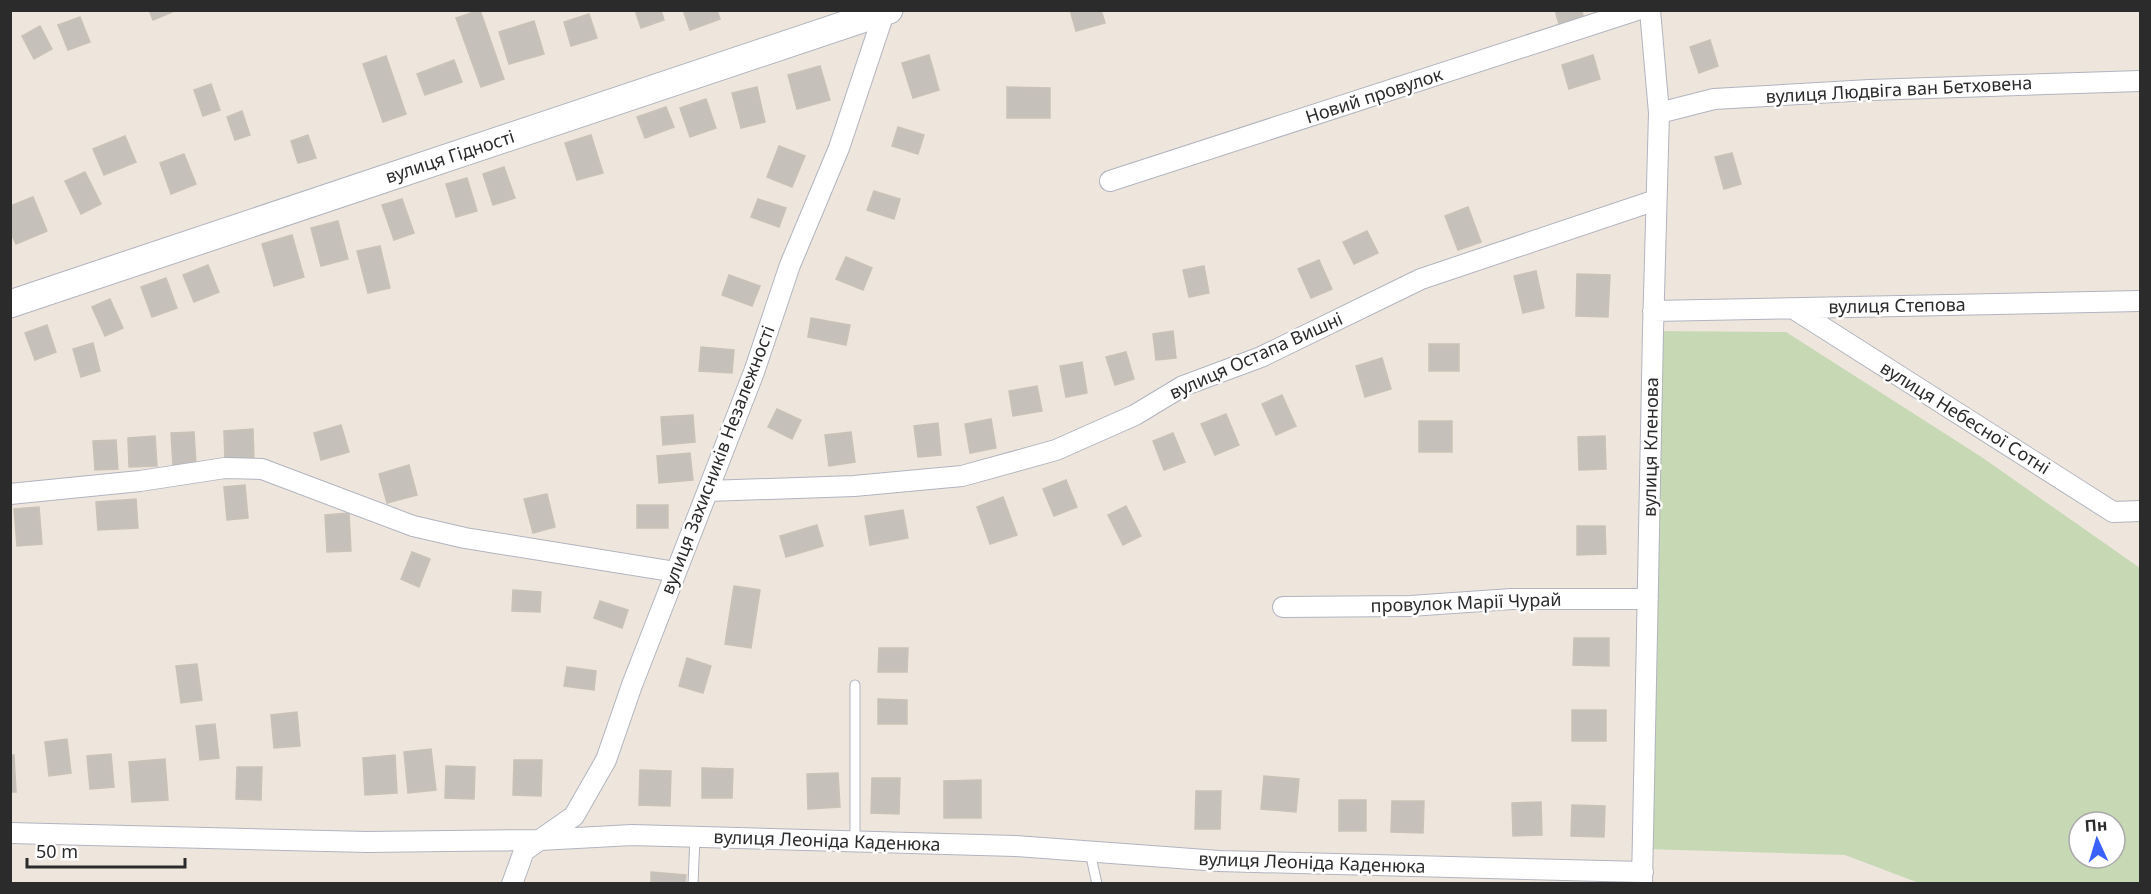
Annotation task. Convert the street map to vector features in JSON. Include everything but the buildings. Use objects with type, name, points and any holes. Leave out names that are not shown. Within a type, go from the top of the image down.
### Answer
[{"type":"street","name":"Новий провулок","points":[[1110,180],[1637,10]]},
{"type":"street","name":"вулиця Кленова","points":[[1643,878],[1653,311],[1659,113],[1650,10]]},
{"type":"street","name":"вулиця Гідності","points":[[10,304],[886,11]]},
{"type":"street","name":"вулиця Захисників Незалежності","points":[[512,884],[524,851],[574,816],[606,760],[632,685],[754,372],[790,264],[839,148],[886,11]]},
{"type":"street","name":"вулиця Людвіга ван Бетховена","points":[[1659,113],[1725,98],[1870,90],[2140,81]]},
{"type":"street","name":"вулиця Остапа Вишні","points":[[708,491],[854,486],[962,476],[1056,450],[1135,415],[1183,386],[1262,357],[1421,279],[1656,200]]},
{"type":"street","name":"вулиця Степова","points":[[1653,311],[2140,301]]},
{"type":"street","name":"вулиця Небесної Сотні","points":[[1794,309],[2113,512],[2140,511]]},
{"type":"street","points":[[10,494],[140,481],[225,468],[262,469],[413,526],[465,538],[676,572]]},
{"type":"street","name":"провулок Марії Чурай","points":[[1283,607],[1410,606],[1512,599],[1648,599]]},
{"type":"street","name":"вулиця Леоніда Каденюка","points":[[10,833],[367,842],[540,840],[632,835],[1015,846],[1219,861],[1643,878]]},
{"type":"lane","points":[[855,685],[855,842]]},
{"type":"lane","points":[[693,884],[695,837]]},
{"type":"lane","points":[[1090,852],[1096,884]]},
{"type":"green space","points":[[1653,331],[1786,332],[1980,456],[2140,568],[2140,883],[1919,883],[1845,855],[1644,849]]}]
